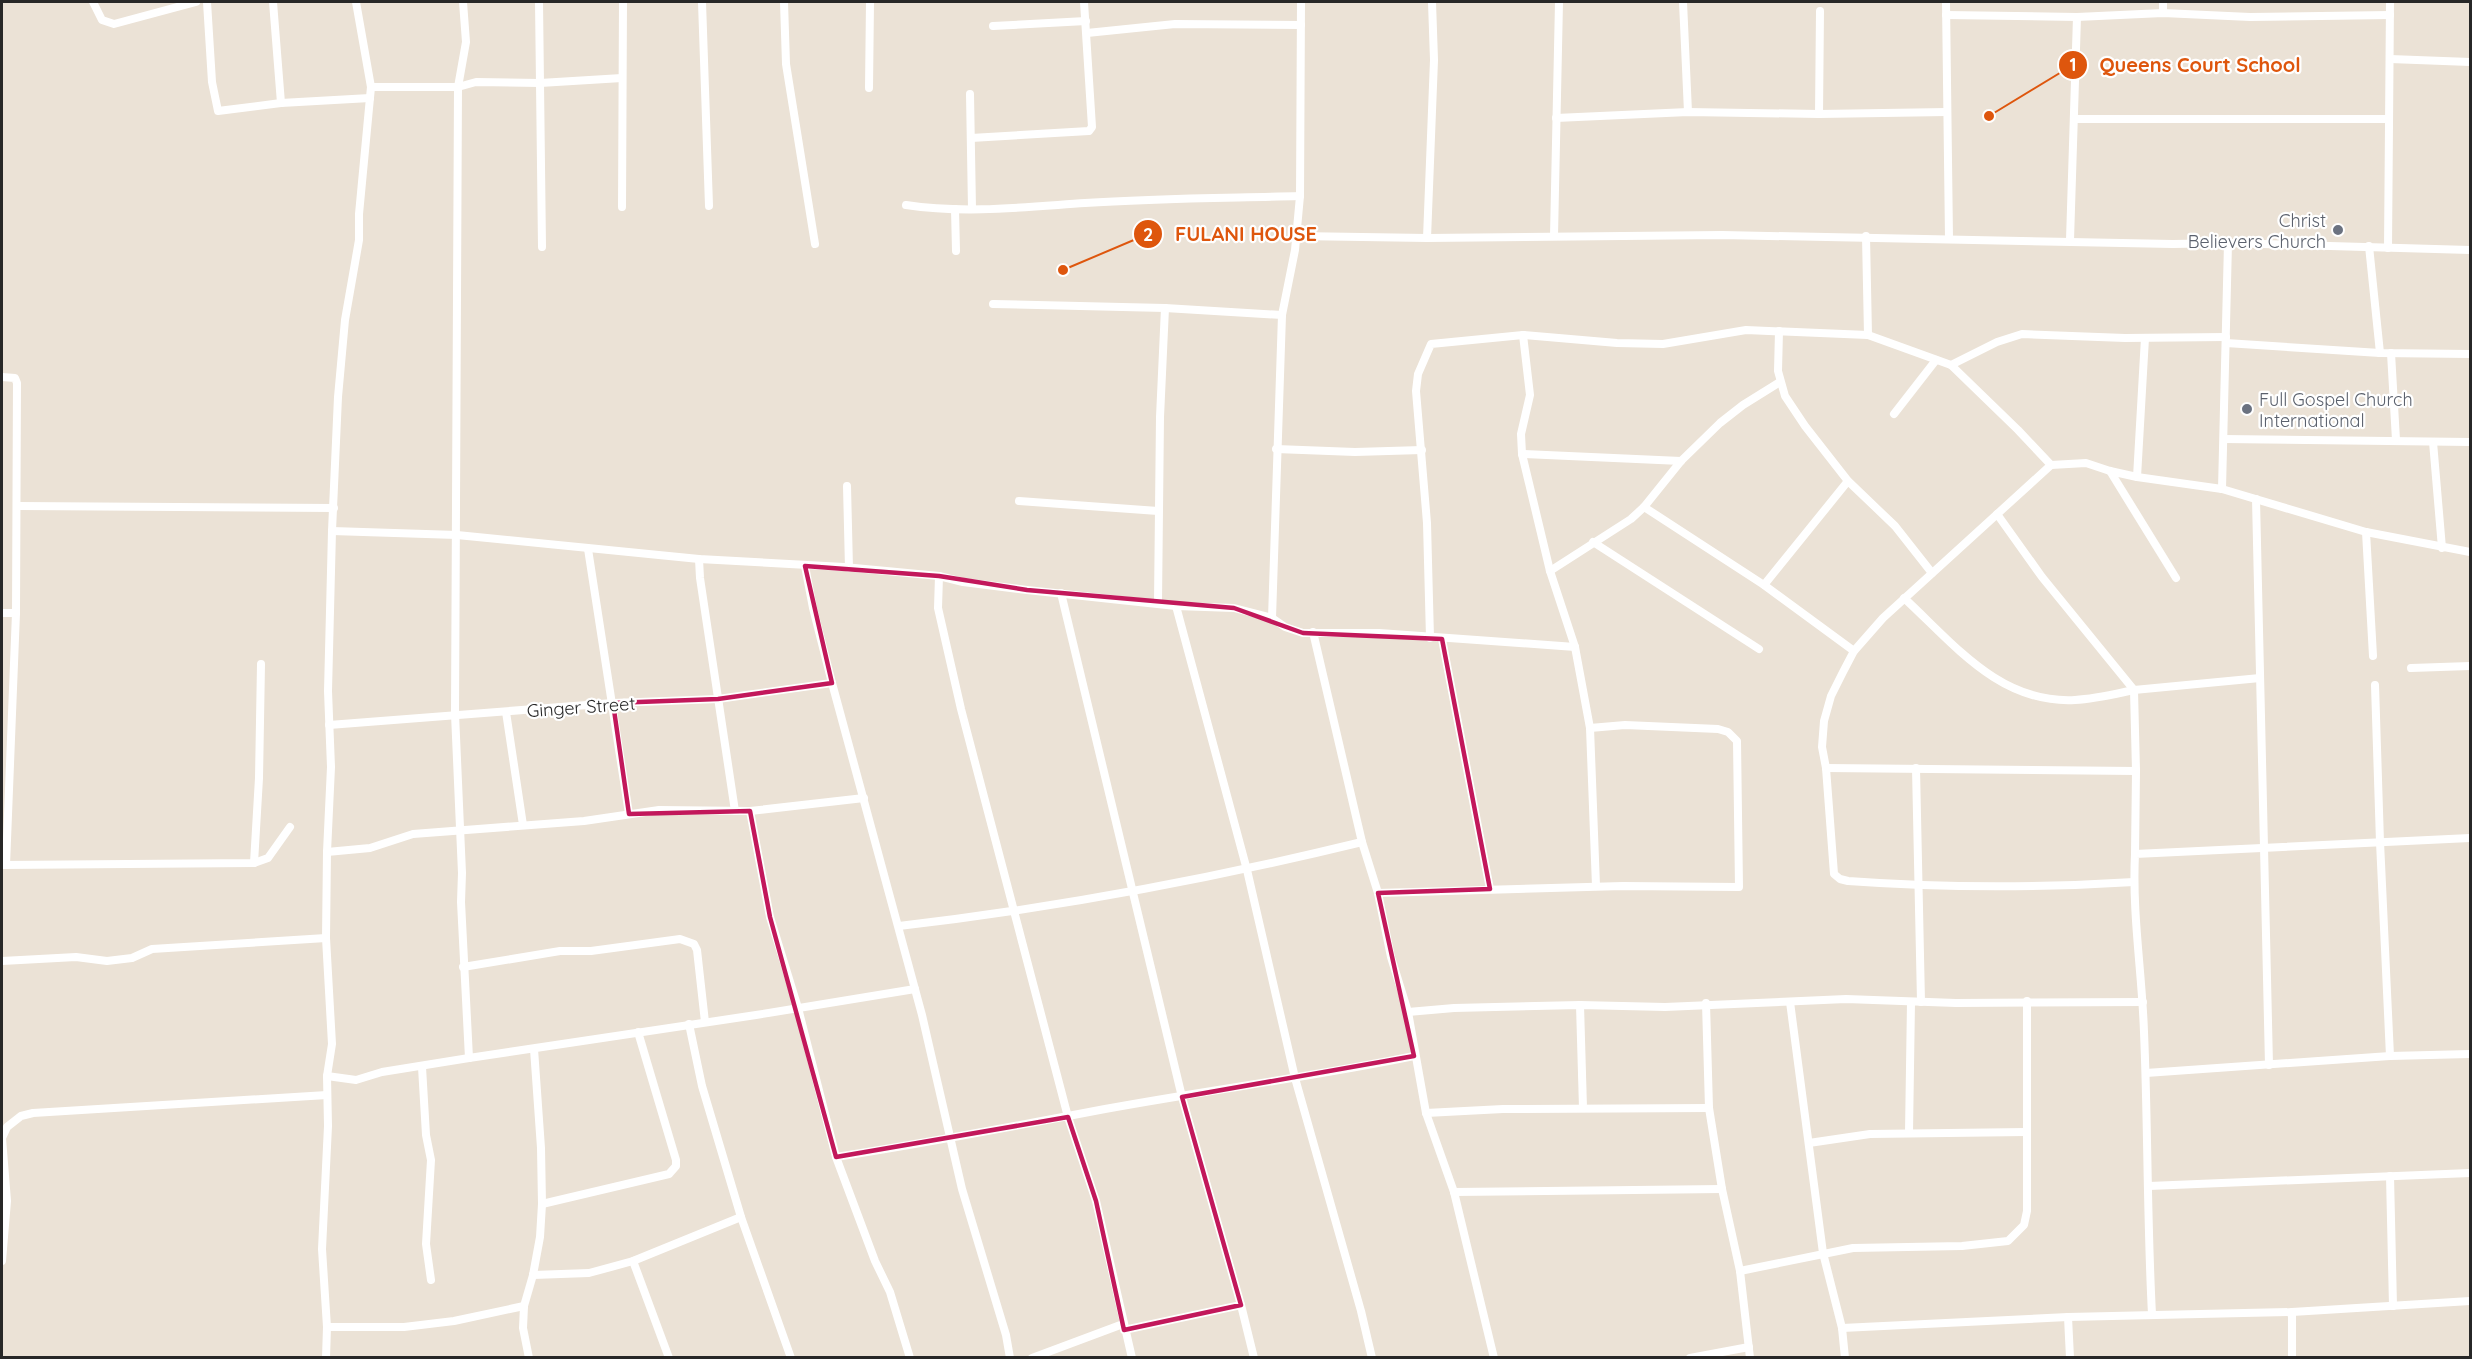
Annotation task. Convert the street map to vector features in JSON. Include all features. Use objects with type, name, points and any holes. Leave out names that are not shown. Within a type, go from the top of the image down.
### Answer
[{"type":"street","points":[[93,2],[102,20],[114,24],[196,2]]},
{"type":"street","points":[[207,2],[212,81],[218,111],[281,103],[370,98]]},
{"type":"street","points":[[273,2],[281,103]]},
{"type":"street","points":[[326,1358],[327,1327],[322,1249],[328,1126],[327,1076],[332,1044],[326,938],[331,767],[328,691],[332,531],[338,396],[345,320],[359,240],[359,214],[370,98],[356,2]]},
{"type":"street","points":[[463,2],[466,42],[458,87],[455,714],[462,873],[463,967],[469,1058]]},
{"type":"street","points":[[539,2],[542,247]]},
{"type":"street","points":[[622,207],[623,2]]},
{"type":"street","points":[[702,2],[709,206]]},
{"type":"street","points":[[784,2],[786,64],[816,244]]},
{"type":"street","points":[[869,88],[870,2]]},
{"type":"street","points":[[971,138],[1089,131],[1092,127],[1084,2]]},
{"type":"street","points":[[1272,618],[1282,315],[1297,236],[1300,196],[1301,2]]},
{"type":"street","points":[[1427,238],[1434,60],[1432,2]]},
{"type":"street","points":[[1554,236],[1558,2]]},
{"type":"street","points":[[1683,2],[1688,112]]},
{"type":"street","points":[[1946,2],[1949,239]]},
{"type":"street","points":[[2163,2],[2163,13]]},
{"type":"street","points":[[2388,248],[2390,2]]},
{"type":"street","points":[[1819,114],[1820,10]]},
{"type":"street","points":[[1946,15],[2077,17],[2163,13],[2250,16],[2390,15]]},
{"type":"street","points":[[2070,240],[2077,17]]},
{"type":"street","points":[[993,26],[1086,21]]},
{"type":"street","points":[[1087,33],[1175,24],[1301,25]]},
{"type":"street","points":[[2390,59],[2470,62]]},
{"type":"street","points":[[370,87],[458,87],[476,82],[540,83],[622,78]]},
{"type":"street","points":[[970,94],[972,208]]},
{"type":"street","points":[[1556,118],[1688,112],[1819,114],[1947,112]]},
{"type":"street","points":[[2074,119],[2389,119]]},
{"type":"street","points":[[906,205],[935,209],[1168,198],[1300,196]]},
{"type":"street","points":[[955,208],[956,250]]},
{"type":"street","points":[[1297,236],[1427,238],[1866,236],[2470,250]]},
{"type":"street","points":[[1866,236],[1868,335]]},
{"type":"street","points":[[2222,489],[2228,243]]},
{"type":"street","points":[[2369,246],[2380,353]]},
{"type":"street","points":[[993,304],[1165,308],[1282,315]]},
{"type":"street","points":[[1158,603],[1158,511],[1165,308]]},
{"type":"street","points":[[1430,638],[1422,450],[1416,384],[1431,344],[1523,335],[1617,344],[1663,344],[1746,330],[1868,335],[1952,365],[2051,465]]},
{"type":"street","points":[[1779,331],[1780,382],[1785,396],[1848,481],[1901,532],[1932,573]]},
{"type":"street","points":[[1952,365],[1997,342],[2022,334],[2226,340],[2380,353],[2470,354]]},
{"type":"street","points":[[1523,335],[1530,395],[1521,434],[1522,454],[1550,571],[1575,647],[1590,728],[1596,886]]},
{"type":"street","points":[[2138,477],[2145,338]]},
{"type":"street","points":[[2391,353],[2396,440]]},
{"type":"street","points":[[1894,414],[1936,360]]},
{"type":"street","points":[[2,377],[15,378],[17,383],[18,506],[16,613],[4,865],[254,863],[268,858],[290,827]]},
{"type":"street","points":[[1550,571],[1593,542],[1614,531],[1644,507],[1681,461],[1743,405],[1780,382]]},
{"type":"street","points":[[2224,439],[2470,442]]},
{"type":"street","points":[[2433,442],[2442,548]]},
{"type":"street","points":[[1276,448],[1356,452],[1422,450]]},
{"type":"street","points":[[1522,454],[1681,461]]},
{"type":"street","points":[[2134,882],[2049,888],[1918,886],[1848,882],[1834,874],[1826,768],[1822,747],[1824,721],[1831,696],[1854,651],[1883,618],[2051,465],[2086,463],[2138,477],[2222,489],[2366,532],[2470,552]]},
{"type":"street","points":[[2110,471],[2176,578]]},
{"type":"street","points":[[1764,585],[1848,481]]},
{"type":"street","points":[[847,486],[849,568]]},
{"type":"street","points":[[2256,499],[2268,1065]]},
{"type":"street","points":[[1019,501],[1158,511]]},
{"type":"street","points":[[18,506],[334,508]]},
{"type":"street","points":[[1644,507],[1764,585],[1854,651]]},
{"type":"street","points":[[1997,514],[2042,577],[2134,690],[2135,935],[2143,1002],[2152,1314]]},
{"type":"street","points":[[332,531],[457,535],[699,559],[939,576],[988,585],[1176,606],[1234,608],[1272,618],[1295,631],[1379,633],[1575,647]]},
{"type":"street","points":[[2366,532],[2373,656]]},
{"type":"street","points":[[1593,542],[1759,649]]},
{"type":"street","points":[[588,549],[629,814]]},
{"type":"street","points":[[699,559],[735,811]]},
{"type":"street","points":[[805,566],[832,683],[915,989],[949,1139],[1006,1335],[1010,1358]]},
{"type":"street","points":[[939,576],[938,608],[946,644],[1068,1117],[1096,1201],[1132,1358]]},
{"type":"street","points":[[1061,593],[1182,1097],[1254,1358]]},
{"type":"street","points":[[1904,598],[1985,673],[2004,686],[2022,693],[2075,700],[2134,690],[2260,678]]},
{"type":"street","points":[[1176,606],[1247,870],[1295,1078],[1361,1311],[1372,1358]]},
{"type":"street","points":[[2,613],[16,613]]},
{"type":"street","points":[[1313,632],[1362,842],[1378,893],[1391,957],[1408,1012],[1414,1056],[1426,1113],[1454,1192],[1494,1358]]},
{"type":"street","points":[[1442,639],[1490,889]]},
{"type":"street","points":[[254,863],[259,778],[261,664]]},
{"type":"street","points":[[2411,668],[2470,666]]},
{"type":"street","name":"Ginger Street","points":[[329,725],[613,703],[718,699],[832,683]]},
{"type":"street","points":[[2375,685],[2391,1056]]},
{"type":"street","points":[[506,712],[523,825]]},
{"type":"street","points":[[1378,893],[1596,886],[1739,887],[1737,741],[1728,732],[1718,729],[1625,725],[1590,728]]},
{"type":"street","points":[[1826,768],[2136,771]]},
{"type":"street","points":[[1916,768],[1921,1002]]},
{"type":"street","points":[[327,852],[370,848],[413,834],[584,821],[659,810],[750,811],[864,798]]},
{"type":"street","points":[[750,811],[770,917],[798,1008],[837,1157],[875,1261],[890,1292],[910,1358]]},
{"type":"street","points":[[2135,854],[2470,838]]},
{"type":"street","points":[[899,926],[974,918],[1247,870],[1362,842]]},
{"type":"street","points":[[2,961],[76,957],[107,961],[132,958],[152,949],[326,938]]},
{"type":"street","points":[[463,967],[560,951],[591,951],[680,939],[694,944],[697,950],[705,1022]]},
{"type":"street","points":[[327,1076],[356,1080],[382,1072],[915,989]]},
{"type":"street","points":[[1408,1012],[1433,1009],[1580,1005],[1655,1007],[1706,1003],[1846,999],[1911,1002],[2143,1002]]},
{"type":"street","points":[[1740,1271],[1853,1248],[1962,1246],[2008,1241],[2024,1226],[2027,1211],[2027,1001]]},
{"type":"street","points":[[1790,1002],[1823,1253],[1842,1328],[1845,1358]]},
{"type":"street","points":[[1909,1133],[1911,1002]]},
{"type":"street","points":[[1706,1003],[1709,1108],[1722,1189],[1740,1271],[1750,1358]]},
{"type":"street","points":[[1580,1005],[1583,1108]]},
{"type":"street","points":[[690,1024],[702,1086],[741,1216],[791,1358]]},
{"type":"street","points":[[542,1204],[669,1174],[676,1166],[638,1032]]},
{"type":"street","points":[[529,1358],[523,1328],[524,1306],[540,1237],[542,1204],[541,1148],[534,1049]]},
{"type":"street","points":[[2146,1073],[2391,1056],[2470,1054]]},
{"type":"street","points":[[837,1157],[1414,1056]]},
{"type":"street","points":[[422,1067],[426,1135],[431,1160],[426,1244],[431,1280]]},
{"type":"street","points":[[2,1261],[7,1201],[2,1138],[7,1126],[21,1116],[33,1113],[327,1095]]},
{"type":"street","points":[[1426,1113],[1503,1109],[1709,1108]]},
{"type":"street","points":[[1809,1143],[1870,1134],[2026,1132]]},
{"type":"street","points":[[2149,1186],[2470,1173]]},
{"type":"street","points":[[2390,1176],[2393,1306]]},
{"type":"street","points":[[1454,1192],[1722,1189]]},
{"type":"street","points":[[533,1275],[589,1273],[633,1261],[741,1216]]},
{"type":"street","points":[[633,1261],[669,1358]]},
{"type":"street","points":[[1842,1328],[2152,1314],[2292,1312],[2470,1301]]},
{"type":"street","points":[[1032,1358],[1124,1327],[1241,1305]]},
{"type":"street","points":[[327,1327],[404,1327],[454,1321],[524,1306]]},
{"type":"street","points":[[2292,1312],[2292,1358]]},
{"type":"street","points":[[2068,1317],[2070,1358]]},
{"type":"street","points":[[1690,1358],[1749,1347]]},
{"type":"highlighted area","points":[[805,566],[939,576],[1027,590],[1234,608],[1303,633],[1442,639],[1490,889],[1378,893],[1414,1056],[1182,1097],[1241,1305],[1124,1330],[1096,1201],[1068,1117],[836,1157],[770,917],[750,811],[629,814],[613,703],[718,699],[832,683]]},
{"type":"place","name":"Queens Court School","points":[[1989,116]]},
{"type":"place","name":"Christ Believers Church","points":[[2338,230]]},
{"type":"place","name":"FULANI HOUSE","points":[[1063,270]]},
{"type":"place","name":"Full Gospel Church International","points":[[2247,409]]}]
